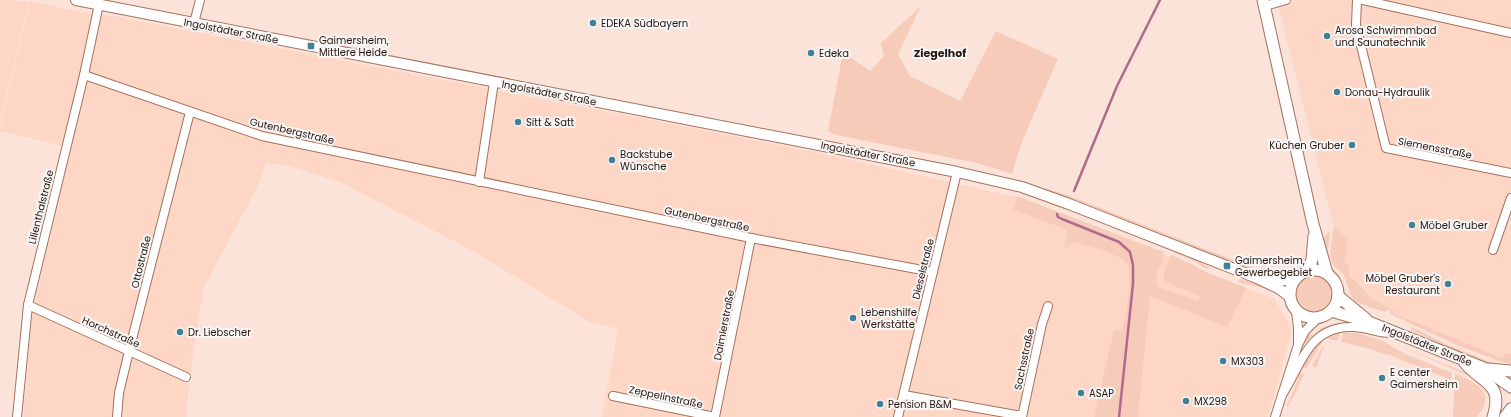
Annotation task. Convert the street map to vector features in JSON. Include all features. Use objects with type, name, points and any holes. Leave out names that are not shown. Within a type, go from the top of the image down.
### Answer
[{"type":"main road","points":[[1264,3],[1313,224],[1327,273],[1336,283],[1338,296],[1335,307],[1325,316],[1318,318],[1303,316],[1293,307],[1289,296],[1291,285],[1303,272],[1315,269],[1327,273]]},
{"type":"main road","points":[[1309,270],[1312,259],[1313,224]]},
{"type":"main road","name":"Ingolstädter Straße","points":[[1338,296],[1369,322]]},
{"type":"main road","name":"Ingolstädter Straße","points":[[1331,312],[1369,322],[1484,368],[1511,371]]},
{"type":"main road","points":[[1462,360],[1469,368],[1485,380],[1493,391],[1496,402],[1492,417]]},
{"type":"main road","name":"Ingolstädter Straße","points":[[1484,368],[1511,387]]},
{"type":"main road","points":[[1505,417],[1511,409]]},
{"type":"street","name":"Ingolstädter Straße","points":[[76,0],[957,172],[1022,187],[1257,278]]},
{"type":"street","points":[[194,23],[200,0]]},
{"type":"street","points":[[1264,3],[1286,0]]},
{"type":"street","name":"Siemensstraße","points":[[1357,0],[1356,25],[1386,148],[1511,173]]},
{"type":"street","points":[[1363,0],[1511,33]]},
{"type":"street","name":"Lilienthalstraße","points":[[18,417],[28,305],[84,75],[99,4]]},
{"type":"street","name":"Gutenbergstraße","points":[[84,75],[262,136],[751,238],[933,272]]},
{"type":"street","points":[[478,182],[494,82]]},
{"type":"street","name":"Ottostraße","points":[[117,417],[119,393],[129,351],[190,112]]},
{"type":"street","name":"Dieselstraße","points":[[898,417],[957,172]]},
{"type":"street","points":[[1493,250],[1511,198]]},
{"type":"street","name":"Daimlerstraße","points":[[715,417],[751,238]]},
{"type":"street","points":[[1257,278],[1294,280]]},
{"type":"street","points":[[1257,278],[1278,288],[1289,296]]},
{"type":"street","name":"Horchstraße","points":[[28,305],[186,377]]},
{"type":"street","name":"Sachsstraße","points":[[904,395],[1022,417],[1042,324],[1048,306]]},
{"type":"street","points":[[1296,311],[1298,345]]},
{"type":"street","points":[[1275,417],[1298,345],[1305,331],[1318,318]]},
{"type":"street","points":[[1282,395],[1293,376],[1302,355],[1314,340],[1321,336],[1336,329],[1351,326],[1381,332],[1395,333]]},
{"type":"street","name":"Zeppelinstraße","points":[[613,396],[715,417]]},
{"type":"shaded area","points":[[0,0],[29,1],[0,122]]},
{"type":"shaded area","points":[[1277,0],[1511,0],[1511,354],[1506,353],[1502,359],[1392,313],[1393,310],[1372,299],[1355,279],[1350,277],[1348,265],[1344,264],[1339,235],[1340,229],[1334,228]]},
{"type":"shaded area","points":[[30,1],[89,14],[113,16],[815,152],[1016,197],[1275,299],[1292,330],[1268,417],[602,417],[618,329],[590,322],[473,251],[340,182],[288,166],[266,163],[257,188],[204,287],[193,352],[186,417],[23,417],[32,314],[71,148],[0,131]]},
{"type":"shaded area","points":[[921,6],[898,54],[910,76],[960,101],[996,31],[1058,59],[1021,144],[1012,174],[977,163],[836,135],[828,131],[843,52],[870,71],[884,56],[881,43]]},
{"type":"shaded area","points":[[1017,180],[1070,196],[1258,270],[1281,275],[1280,277],[1257,272],[1070,198],[1017,182]]},
{"type":"shaded area","points":[[1017,196],[1163,252],[1156,277],[1158,287],[1198,301],[1200,296],[1170,284],[1164,280],[1163,277],[1170,256],[1172,255],[1206,272],[1246,288],[1227,327],[1150,296],[1138,417],[1094,417],[1114,330],[1122,331],[1127,307],[1130,278],[1127,264],[1117,256],[1110,253],[1073,242],[1065,248],[1068,230],[1013,210]]},
{"type":"shaded area","points":[[1049,201],[1164,245],[1165,248],[1049,203]]},
{"type":"shaded area","points":[[1334,228],[1341,229],[1340,235],[1348,237],[1344,264],[1348,264],[1350,277],[1354,279],[1372,299],[1393,310],[1393,313],[1502,358],[1506,353],[1511,354],[1511,364],[1459,346],[1390,314],[1391,311],[1386,309],[1385,312],[1355,301],[1351,296],[1344,275],[1334,266],[1330,257]]},
{"type":"shaded area","points":[[1329,231],[1330,236],[1327,256],[1323,239]]},
{"type":"shaded area","points":[[1173,250],[1193,258],[1209,267],[1207,269],[1188,258],[1172,252]]},
{"type":"shaded area","points":[[1329,265],[1339,275],[1347,298],[1340,282]]},
{"type":"shaded area","points":[[1310,275],[1318,275],[1325,278],[1331,284],[1334,295],[1331,306],[1325,312],[1318,315],[1310,315],[1303,312],[1297,306],[1294,299],[1294,291],[1297,284],[1303,278]]},
{"type":"shaded area","points":[[1239,279],[1261,284],[1276,291],[1275,293],[1263,288],[1238,282]]},
{"type":"shaded area","points":[[1340,322],[1316,333],[1306,342],[1308,334],[1313,335],[1321,328]]},
{"type":"shaded area","points":[[1412,327],[1448,345],[1505,368],[1504,370],[1447,347],[1411,330]]},
{"type":"shaded area","points":[[1340,333],[1338,341],[1325,338]]},
{"type":"shaded area","points":[[1343,333],[1357,333],[1383,341],[1403,353],[1452,373],[1451,380],[1387,354],[1386,355],[1367,348],[1341,342]]},
{"type":"shaded area","points":[[1322,340],[1323,341],[1306,369],[1302,367],[1306,358]]},
{"type":"shaded area","points":[[1324,346],[1316,368],[1312,366]]},
{"type":"shaded area","points":[[1400,346],[1472,375],[1484,386],[1491,400],[1483,387],[1475,379]]},
{"type":"shaded area","points":[[1300,372],[1304,374],[1294,396],[1288,406],[1286,406],[1294,390]]},
{"type":"shaded area","points":[[1455,374],[1477,385],[1485,395],[1483,409],[1477,417],[1453,417]]},
{"type":"waterway","points":[[1074,191],[1117,86],[1160,0]]},
{"type":"waterway","points":[[1057,214],[1058,217],[1062,219],[1119,242],[1130,252],[1133,265],[1133,284],[1119,417]]},
{"type":"place","name":"EDEKA Südbayern","points":[[593,23]]},
{"type":"place","name":"Arosa Schwimmbad und Saunatechnik","points":[[1327,36]]},
{"type":"place","name":"Gaimersheim, Mittlere Heide","points":[[311,46]]},
{"type":"place","name":"Edeka","points":[[811,53]]},
{"type":"place","name":"Donau-Hydraulik","points":[[1337,92]]},
{"type":"place","name":"Sitt & Satt","points":[[518,122]]},
{"type":"place","name":"Küchen Gruber","points":[[1352,145]]},
{"type":"place","name":"Backstube Wünsche","points":[[612,160]]},
{"type":"place","name":"Möbel Gruber","points":[[1412,225]]},
{"type":"place","name":"Gaimersheim, Gewerbegebiet","points":[[1227,266]]},
{"type":"place","name":"Möbel Gruber's Restaurant","points":[[1448,284]]},
{"type":"place","name":"Lebenshilfe Werkstätte","points":[[853,318]]},
{"type":"place","name":"Dr. Liebscher","points":[[180,332]]},
{"type":"place","name":"MX303","points":[[1223,361]]},
{"type":"place","name":"E center Gaimersheim","points":[[1382,378]]},
{"type":"place","name":"ASAP","points":[[1081,393]]},
{"type":"place","name":"MX298","points":[[1186,401]]},
{"type":"place","name":"Pension B&M","points":[[880,404]]},
{"type":"district","name":"Ziegelhof","points":[[940,53]]}]
